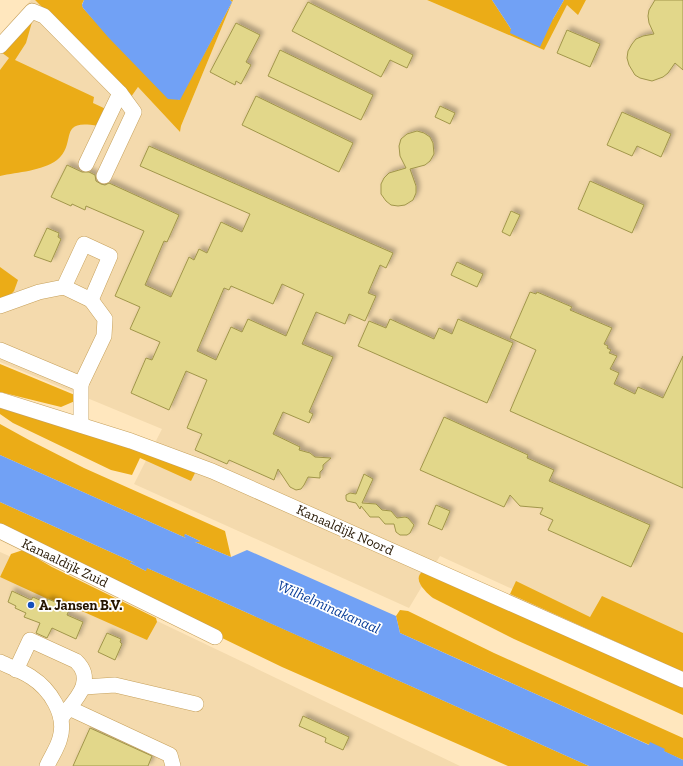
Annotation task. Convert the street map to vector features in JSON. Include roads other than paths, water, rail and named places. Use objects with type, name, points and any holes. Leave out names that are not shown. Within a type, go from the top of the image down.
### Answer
[{"type":"street","points":[[0,46],[32,11],[44,16],[120,93],[134,112],[104,176]]},
{"type":"street","points":[[86,164],[120,93]]},
{"type":"street","points":[[64,287],[84,244],[110,256],[91,300]]},
{"type":"street","points":[[0,306],[39,292],[64,287],[91,300],[105,319],[104,336],[81,384],[81,425]]},
{"type":"street","points":[[0,350],[81,384]]},
{"type":"street","name":"Kanaaldijk Noord","points":[[0,400],[131,441],[212,471],[683,680]]},
{"type":"street","name":"Kanaaldijk Zuid","points":[[2,537],[215,637]]},
{"type":"street","points":[[16,670],[30,640],[76,661],[81,666],[84,673],[84,687],[65,713],[61,737],[47,766]]},
{"type":"street","points":[[0,662],[31,677],[44,689],[65,713],[170,755],[173,766]]},
{"type":"street","points":[[84,687],[115,685],[196,704]]},
{"type":"water","points":[[84,0],[230,0],[232,2],[180,100],[168,99],[108,37],[83,8],[82,5]]},
{"type":"water","points":[[492,0],[564,0],[540,47],[510,33],[511,29]]},
{"type":"water","name":"Wilhelminakanaal","points":[[0,455],[186,538],[184,536],[185,534],[200,541],[195,542],[231,557],[247,550],[396,616],[400,633],[649,745],[650,742],[665,749],[664,751],[683,760],[683,766],[589,766],[147,568],[146,571],[130,563],[135,563],[0,502]]},
{"type":"place","name":"A. Jansen B.V.","points":[[31,605]]}]
